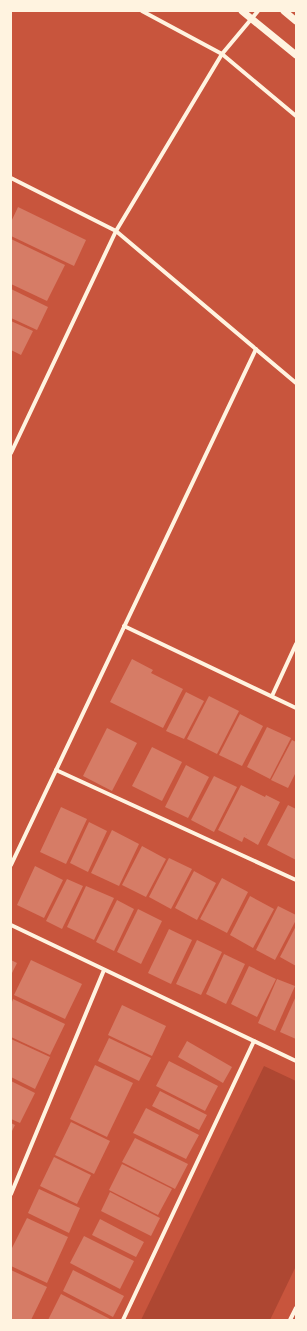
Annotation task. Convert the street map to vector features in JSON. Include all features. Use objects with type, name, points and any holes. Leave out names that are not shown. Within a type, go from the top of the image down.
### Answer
[{"type":"street","points":[[142,11],[222,54],[296,116]]},
{"type":"street","points":[[242,11],[296,55]]},
{"type":"street","points":[[11,453],[116,231],[222,54],[258,11]]},
{"type":"street","points":[[284,11],[296,21]]},
{"type":"street","points":[[11,178],[116,231],[296,383]]},
{"type":"street","points":[[11,865],[256,349]]},
{"type":"street","points":[[124,626],[296,708]]},
{"type":"street","points":[[272,696],[296,644]]},
{"type":"street","points":[[56,770],[296,880]]},
{"type":"street","points":[[11,925],[296,1061]]},
{"type":"street","points":[[11,1194],[104,970]]},
{"type":"street","points":[[123,1320],[254,1041]]},
{"type":"street","points":[[290,1320],[296,1308]]},
{"type":"shaded area","points":[[264,1066],[296,1081],[296,1266],[270,1320],[141,1320]]},
{"type":"building","points":[[18,207],[86,240],[74,266],[11,236],[11,222]]},
{"type":"building","points":[[11,239],[65,265],[47,301],[11,284]]},
{"type":"building","points":[[11,289],[48,307],[37,330],[11,318]]},
{"type":"building","points":[[11,321],[33,331],[21,355],[11,350]]},
{"type":"building","points":[[132,659],[153,670],[151,673],[183,689],[163,728],[110,702]]},
{"type":"building","points":[[186,692],[204,701],[184,739],[166,731]]},
{"type":"building","points":[[209,696],[239,711],[217,754],[187,739]]},
{"type":"building","points":[[240,714],[263,726],[242,766],[219,755]]},
{"type":"building","points":[[267,727],[291,738],[270,779],[247,767]]},
{"type":"building","points":[[107,728],[137,743],[112,791],[83,776]]},
{"type":"building","points":[[292,740],[296,742],[296,772],[288,788],[271,780]]},
{"type":"building","points":[[152,747],[182,762],[162,801],[132,786]]},
{"type":"building","points":[[186,765],[209,777],[188,818],[165,807]]},
{"type":"building","points":[[214,776],[237,787],[214,832],[191,820]]},
{"type":"building","points":[[241,785],[265,797],[266,795],[280,802],[258,845],[244,837],[242,842],[218,830]]},
{"type":"building","points":[[288,805],[296,809],[296,860],[267,845]]},
{"type":"building","points":[[61,807],[87,819],[66,864],[40,852]]},
{"type":"building","points":[[89,822],[107,831],[88,872],[70,863]]},
{"type":"building","points":[[112,830],[139,844],[119,886],[91,873]]},
{"type":"building","points":[[142,846],[166,859],[146,897],[122,885]]},
{"type":"building","points":[[169,858],[192,869],[171,909],[149,897]]},
{"type":"building","points":[[35,866],[63,880],[44,918],[17,905]]},
{"type":"building","points":[[194,871],[216,883],[197,920],[175,908]]},
{"type":"building","points":[[222,878],[248,892],[227,933],[200,919]]},
{"type":"building","points":[[67,879],[83,886],[62,929],[46,921]]},
{"type":"building","points":[[86,886],[114,898],[94,940],[67,927]]},
{"type":"building","points":[[250,896],[274,909],[253,948],[230,935]]},
{"type":"building","points":[[117,900],[134,909],[114,951],[96,942]]},
{"type":"building","points":[[278,906],[296,915],[296,920],[275,960],[256,950]]},
{"type":"building","points":[[138,909],[162,921],[141,964],[117,952]]},
{"type":"building","points":[[296,926],[296,966],[280,957]]},
{"type":"building","points":[[169,929],[192,940],[171,984],[148,973]]},
{"type":"building","points":[[197,940],[222,952],[201,995],[176,984]]},
{"type":"building","points":[[224,954],[245,964],[226,1004],[206,994]]},
{"type":"building","points":[[11,960],[17,963],[11,975]]},
{"type":"building","points":[[31,960],[82,984],[65,1019],[14,995]]},
{"type":"building","points":[[249,966],[276,979],[257,1017],[231,1004]]},
{"type":"building","points":[[277,979],[295,986],[275,1031],[258,1023]]},
{"type":"building","points":[[296,996],[296,1039],[280,1032]]},
{"type":"building","points":[[13,999],[65,1024],[50,1055],[11,1037],[11,1005]]},
{"type":"building","points":[[122,1005],[166,1026],[152,1056],[108,1035]]},
{"type":"building","points":[[109,1038],[151,1058],[139,1081],[98,1061]]},
{"type":"building","points":[[11,1039],[50,1057],[35,1089],[11,1077]]},
{"type":"building","points":[[187,1041],[232,1067],[223,1083],[178,1057]]},
{"type":"building","points":[[169,1061],[218,1086],[205,1111],[156,1086]]},
{"type":"building","points":[[95,1065],[133,1083],[107,1137],[70,1119]]},
{"type":"building","points":[[11,1081],[35,1093],[20,1123],[11,1119]]},
{"type":"building","points":[[160,1091],[207,1115],[199,1130],[152,1106]]},
{"type":"building","points":[[146,1108],[199,1135],[186,1159],[133,1133]]},
{"type":"building","points":[[71,1122],[110,1141],[94,1174],[55,1155]]},
{"type":"building","points":[[11,1123],[15,1125],[11,1133]]},
{"type":"building","points":[[135,1138],[188,1164],[175,1189],[122,1162]]},
{"type":"building","points":[[54,1157],[91,1175],[77,1204],[40,1186]]},
{"type":"building","points":[[122,1164],[172,1189],[158,1215],[109,1190]]},
{"type":"building","points":[[39,1189],[80,1208],[69,1233],[28,1213]]},
{"type":"building","points":[[110,1192],[160,1218],[151,1236],[101,1211]]},
{"type":"building","points":[[27,1218],[68,1237],[47,1283],[11,1266],[11,1250]]},
{"type":"building","points":[[100,1219],[144,1242],[136,1257],[92,1235]]},
{"type":"building","points":[[84,1236],[134,1261],[120,1289],[70,1263]]},
{"type":"building","points":[[11,1270],[47,1287],[31,1320],[11,1320]]},
{"type":"building","points":[[73,1270],[124,1296],[113,1317],[63,1291]]},
{"type":"building","points":[[61,1294],[112,1320],[48,1320]]}]
